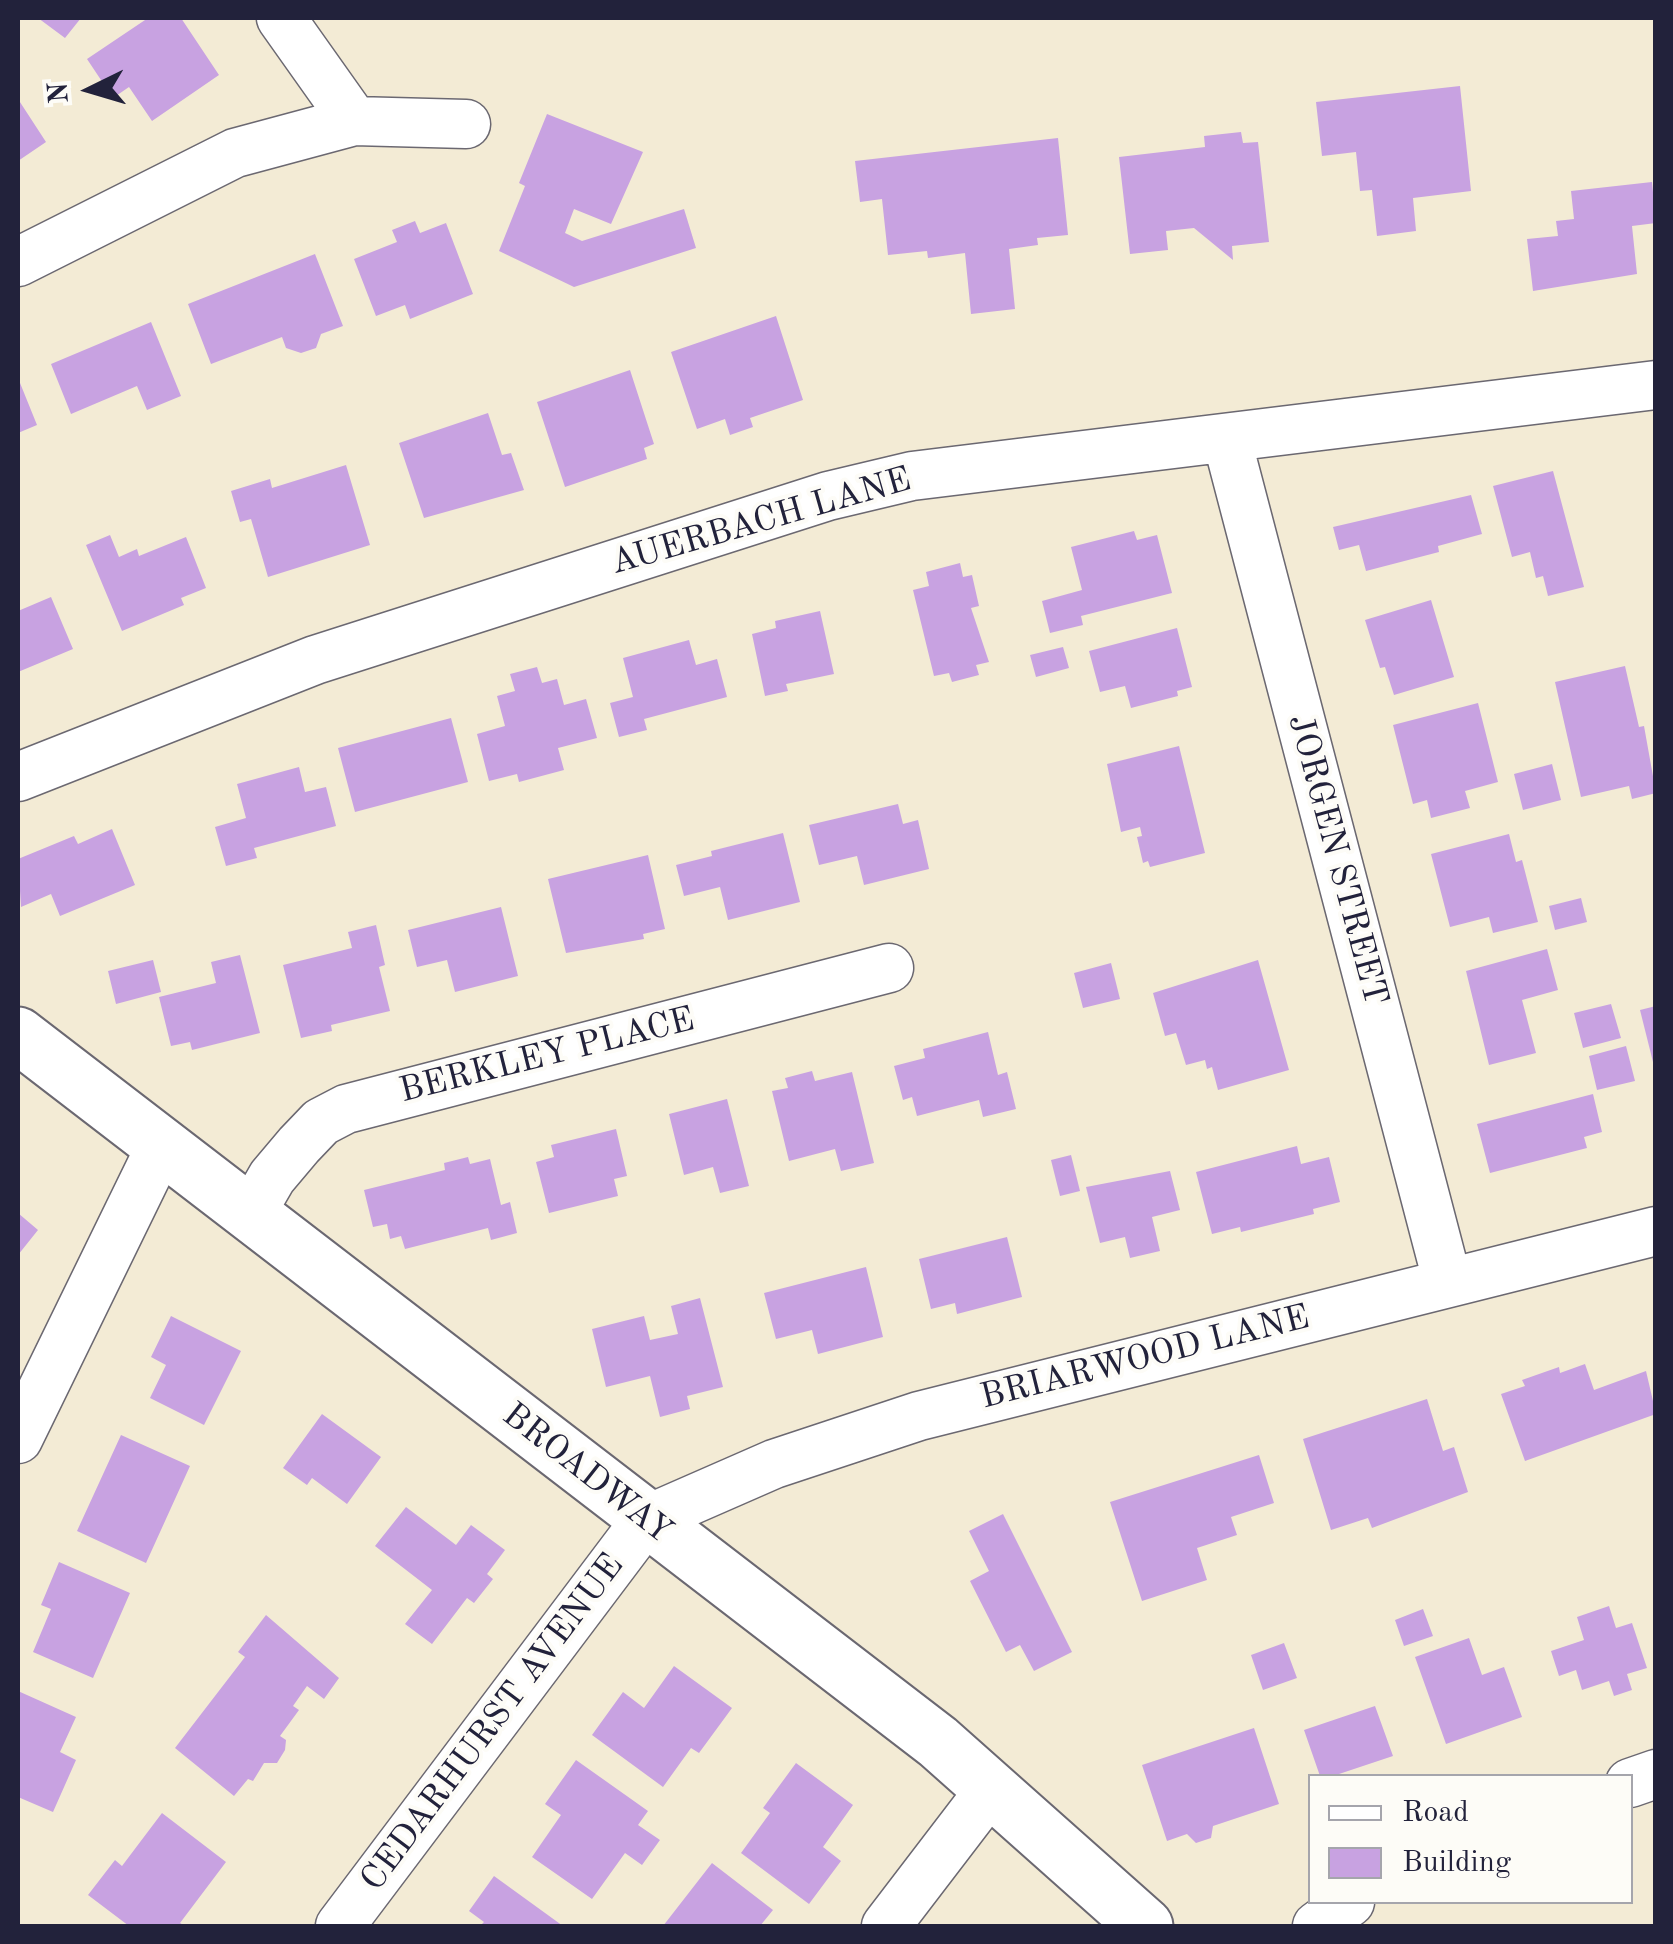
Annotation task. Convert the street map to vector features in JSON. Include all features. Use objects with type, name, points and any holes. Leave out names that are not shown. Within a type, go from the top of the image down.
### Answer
[{"type":"main road","name":"BROADWAY","points":[[18,1035],[938,1742],[1145,1926]]},
{"type":"street","points":[[281,18],[354,121]]},
{"type":"street","points":[[18,262],[234,153],[354,121],[466,124]]},
{"type":"street","name":"AUERBACH LANE","points":[[18,777],[314,660],[828,496],[912,476],[1656,385]]},
{"type":"street","name":"JORGEN STREET","points":[[1227,440],[1446,1280]]},
{"type":"street","name":"BERKLEY PLACE","points":[[250,1215],[272,1177],[298,1145],[321,1122],[346,1109],[889,968]]},
{"type":"street","points":[[18,1438],[161,1146]]},
{"type":"street","name":"BRIARWOOD LANE","points":[[646,1520],[774,1464],[919,1416],[1446,1280],[1656,1231]]},
{"type":"street","name":"CEDARHURST AVENUE","points":[[340,1926],[646,1520]]},
{"type":"street","points":[[886,1926],[990,1790]]},
{"type":"street","points":[[1317,1926],[1347,1904]]},
{"type":"building","points":[[38,18],[81,18],[65,38]]},
{"type":"building","points":[[148,18],[181,18],[219,75],[152,121],[129,87],[113,98],[87,59]]},
{"type":"building","points":[[1460,86],[1471,191],[1413,198],[1416,231],[1377,236],[1372,190],[1360,191],[1356,152],[1322,156],[1316,102]]},
{"type":"building","points":[[18,99],[46,142],[18,161]]},
{"type":"building","points":[[547,114],[643,152],[611,224],[574,209],[565,233],[582,241],[684,209],[696,248],[574,287],[499,251],[525,186],[519,183]]},
{"type":"building","points":[[1241,132],[1243,143],[1258,142],[1269,242],[1232,246],[1233,260],[1194,228],[1166,231],[1168,250],[1130,254],[1119,157],[1205,147],[1204,136]]},
{"type":"building","points":[[1058,138],[1068,235],[1037,238],[1038,245],[1009,249],[1015,309],[971,314],[965,253],[928,258],[927,251],[888,255],[882,199],[860,202],[855,161]]},
{"type":"building","points":[[1652,182],[1656,223],[1632,226],[1637,274],[1533,291],[1527,239],[1558,236],[1556,221],[1574,219],[1571,191]]},
{"type":"building","points":[[415,221],[420,233],[446,223],[473,294],[410,319],[405,305],[376,316],[354,259],[397,242],[392,230]]},
{"type":"building","points":[[315,254],[343,326],[321,334],[316,348],[301,353],[286,348],[282,337],[211,364],[188,304]]},
{"type":"building","points":[[776,316],[803,400],[750,418],[753,427],[730,435],[725,419],[697,429],[671,352]]},
{"type":"building","points":[[151,322],[181,396],[147,410],[137,386],[71,414],[51,364]]},
{"type":"building","points":[[630,370],[654,444],[644,448],[647,459],[565,487],[537,402]]},
{"type":"building","points":[[18,378],[37,425],[18,433]]},
{"type":"building","points":[[488,413],[502,455],[511,453],[524,490],[424,518],[399,443]]},
{"type":"building","points":[[346,465],[370,545],[268,577],[251,519],[240,522],[231,491],[270,479],[272,488]]},
{"type":"building","points":[[1553,471],[1584,587],[1548,596],[1543,576],[1536,578],[1530,552],[1512,557],[1493,486]]},
{"type":"building","points":[[1471,495],[1482,534],[1438,546],[1439,552],[1366,571],[1359,545],[1339,550],[1333,527]]},
{"type":"building","points":[[1134,531],[1137,540],[1157,535],[1172,593],[1081,616],[1083,625],[1050,633],[1042,601],[1082,590],[1071,547]]},
{"type":"building","points":[[110,535],[119,557],[137,549],[139,556],[186,537],[206,588],[181,598],[184,605],[122,631],[86,545]]},
{"type":"building","points":[[960,563],[963,577],[972,575],[979,606],[971,608],[989,662],[976,665],[979,675],[952,682],[949,673],[934,676],[913,590],[929,586],[926,572]]},
{"type":"building","points":[[51,597],[73,649],[18,672],[18,611]]},
{"type":"building","points":[[1431,600],[1454,677],[1394,695],[1385,667],[1380,668],[1365,620]]},
{"type":"building","points":[[820,611],[834,674],[786,684],[788,691],[765,696],[752,634],[776,628],[775,621]]},
{"type":"building","points":[[1177,628],[1192,687],[1177,691],[1178,696],[1131,708],[1125,686],[1100,692],[1089,651]]},
{"type":"building","points":[[689,640],[696,665],[717,659],[727,697],[644,719],[647,730],[619,737],[610,703],[633,697],[623,658]]},
{"type":"building","points":[[1063,647],[1069,668],[1036,677],[1030,655]]},
{"type":"building","points":[[1625,666],[1639,727],[1644,726],[1656,793],[1632,799],[1629,786],[1581,797],[1555,682]]},
{"type":"building","points":[[537,667],[542,683],[557,679],[564,705],[586,699],[597,738],[558,748],[564,770],[519,782],[517,774],[489,781],[477,734],[505,726],[497,696],[515,691],[510,674]]},
{"type":"building","points":[[1478,703],[1498,782],[1465,791],[1470,808],[1431,818],[1427,800],[1413,804],[1393,725]]},
{"type":"building","points":[[451,718],[468,782],[355,812],[338,748]]},
{"type":"building","points":[[1179,746],[1205,853],[1150,867],[1148,861],[1143,863],[1137,837],[1142,836],[1140,827],[1121,832],[1107,764]]},
{"type":"building","points":[[1552,764],[1561,800],[1523,810],[1514,774]]},
{"type":"building","points":[[299,767],[305,792],[326,787],[336,826],[254,848],[257,858],[226,866],[215,827],[246,818],[237,784]]},
{"type":"building","points":[[898,804],[903,824],[918,820],[929,869],[864,885],[857,856],[819,865],[809,825]]},
{"type":"building","points":[[112,829],[135,885],[60,916],[51,894],[21,907],[18,859],[74,836],[78,844]]},
{"type":"building","points":[[783,833],[800,902],[728,920],[720,887],[684,896],[676,865],[712,856],[711,851]]},
{"type":"building","points":[[1509,834],[1516,862],[1522,860],[1538,922],[1493,933],[1489,917],[1450,927],[1431,854]]},
{"type":"building","points":[[648,855],[665,929],[643,934],[644,939],[566,953],[548,879]]},
{"type":"building","points":[[1581,898],[1587,922],[1555,930],[1549,906]]},
{"type":"building","points":[[501,907],[518,976],[455,992],[447,960],[417,967],[408,930]]},
{"type":"building","points":[[376,925],[385,965],[379,967],[390,1011],[331,1025],[332,1031],[301,1038],[283,965],[352,948],[348,932]]},
{"type":"building","points":[[1547,949],[1558,990],[1522,1000],[1536,1053],[1489,1065],[1466,971]]},
{"type":"building","points":[[240,955],[260,1033],[192,1050],[190,1042],[171,1046],[159,997],[216,983],[211,962]]},
{"type":"building","points":[[153,960],[161,992],[116,1004],[108,971]]},
{"type":"building","points":[[1258,960],[1289,1070],[1218,1090],[1212,1067],[1207,1069],[1205,1060],[1186,1065],[1176,1033],[1165,1036],[1153,993]]},
{"type":"building","points":[[1111,963],[1120,999],[1083,1008],[1074,973]]},
{"type":"building","points":[[1611,1004],[1621,1038],[1583,1048],[1574,1013]]},
{"type":"building","points":[[1656,1006],[1656,1066],[1654,1066],[1640,1010]]},
{"type":"building","points":[[988,1032],[998,1075],[1007,1072],[1016,1109],[983,1117],[979,1100],[917,1116],[912,1097],[903,1100],[894,1066],[925,1058],[923,1049]]},
{"type":"building","points":[[1626,1046],[1635,1081],[1597,1090],[1589,1056]]},
{"type":"building","points":[[812,1071],[815,1081],[852,1072],[874,1163],[841,1171],[835,1149],[789,1161],[772,1091],[788,1088],[785,1078]]},
{"type":"building","points":[[1593,1094],[1602,1132],[1584,1137],[1587,1148],[1490,1173],[1477,1124]]},
{"type":"building","points":[[727,1099],[749,1186],[720,1193],[713,1167],[684,1175],[669,1114]]},
{"type":"building","points":[[616,1129],[627,1176],[614,1179],[618,1196],[549,1213],[536,1162],[554,1157],[551,1145]]},
{"type":"building","points":[[1297,1146],[1301,1164],[1329,1157],[1340,1202],[1313,1209],[1314,1214],[1241,1232],[1240,1227],[1212,1234],[1196,1172]]},
{"type":"building","points":[[1071,1155],[1080,1191],[1060,1196],[1051,1160]]},
{"type":"building","points":[[468,1157],[470,1164],[490,1159],[501,1205],[510,1202],[517,1233],[491,1240],[488,1228],[405,1249],[401,1236],[390,1239],[387,1224],[373,1227],[364,1190],[445,1170],[444,1163]]},
{"type":"building","points":[[1170,1171],[1180,1210],[1152,1217],[1160,1251],[1130,1258],[1125,1237],[1100,1243],[1086,1187]]},
{"type":"building","points":[[18,1213],[38,1230],[18,1255]]},
{"type":"building","points":[[1007,1237],[1022,1297],[957,1314],[955,1303],[931,1309],[919,1259]]},
{"type":"building","points":[[866,1267],[883,1337],[818,1354],[812,1330],[776,1339],[764,1293]]},
{"type":"building","points":[[700,1298],[723,1387],[687,1396],[690,1409],[660,1417],[650,1376],[606,1387],[592,1329],[644,1316],[650,1340],[678,1334],[671,1306]]},
{"type":"building","points":[[171,1316],[241,1351],[204,1425],[150,1398],[166,1365],[151,1357]]},
{"type":"building","points":[[1585,1364],[1594,1390],[1646,1371],[1656,1414],[1525,1461],[1501,1394],[1525,1386],[1522,1380],[1559,1367],[1560,1373]]},
{"type":"building","points":[[1427,1399],[1443,1451],[1454,1447],[1468,1492],[1372,1528],[1368,1518],[1331,1530],[1303,1439]]},
{"type":"building","points":[[322,1414],[381,1457],[347,1504],[312,1478],[307,1485],[283,1468]]},
{"type":"building","points":[[121,1435],[190,1466],[146,1563],[77,1531]]},
{"type":"building","points":[[1259,1455],[1274,1503],[1231,1517],[1237,1535],[1197,1548],[1207,1580],[1142,1601],[1110,1502]]},
{"type":"building","points":[[406,1507],[456,1545],[471,1525],[505,1550],[487,1574],[493,1579],[474,1603],[467,1598],[432,1644],[405,1624],[432,1590],[375,1546]]},
{"type":"building","points":[[1003,1514],[1072,1652],[1034,1671],[1020,1645],[1006,1652],[970,1581],[989,1571],[969,1531]]},
{"type":"building","points":[[59,1562],[130,1593],[93,1678],[33,1652],[51,1609],[41,1605]]},
{"type":"building","points":[[1609,1606],[1616,1628],[1632,1623],[1647,1668],[1627,1674],[1632,1690],[1614,1696],[1609,1681],[1582,1690],[1576,1670],[1559,1676],[1551,1651],[1584,1640],[1577,1617]]},
{"type":"building","points":[[1423,1609],[1433,1636],[1404,1646],[1395,1620]]},
{"type":"building","points":[[266,1615],[339,1678],[324,1699],[307,1686],[293,1706],[299,1710],[280,1736],[286,1740],[285,1750],[277,1763],[264,1763],[253,1781],[248,1779],[234,1796],[175,1748],[245,1657],[238,1652]]},
{"type":"building","points":[[1469,1638],[1482,1675],[1504,1667],[1522,1717],[1446,1744],[1415,1657]]},
{"type":"building","points":[[1284,1643],[1297,1678],[1263,1690],[1251,1655]]},
{"type":"building","points":[[674,1666],[732,1708],[699,1753],[691,1748],[663,1787],[592,1735],[623,1692],[644,1708]]},
{"type":"building","points":[[18,1691],[76,1717],[60,1752],[76,1760],[53,1812],[18,1797]]},
{"type":"building","points":[[1375,1706],[1393,1756],[1339,1774],[1319,1774],[1304,1730]]},
{"type":"building","points":[[1254,1728],[1279,1804],[1213,1826],[1211,1838],[1196,1843],[1187,1834],[1167,1841],[1142,1765]]},
{"type":"building","points":[[576,1760],[648,1811],[638,1825],[660,1840],[642,1865],[625,1853],[592,1899],[532,1857],[561,1815],[545,1804]]},
{"type":"building","points":[[796,1763],[853,1805],[823,1847],[841,1861],[809,1904],[741,1853],[770,1813],[763,1808]]},
{"type":"building","points":[[162,1813],[226,1862],[180,1923],[185,1926],[129,1926],[88,1895],[115,1860],[122,1866]]},
{"type":"building","points":[[712,1863],[773,1910],[760,1926],[663,1926]]},
{"type":"building","points":[[494,1876],[563,1926],[480,1926],[484,1922],[469,1911]]}]
